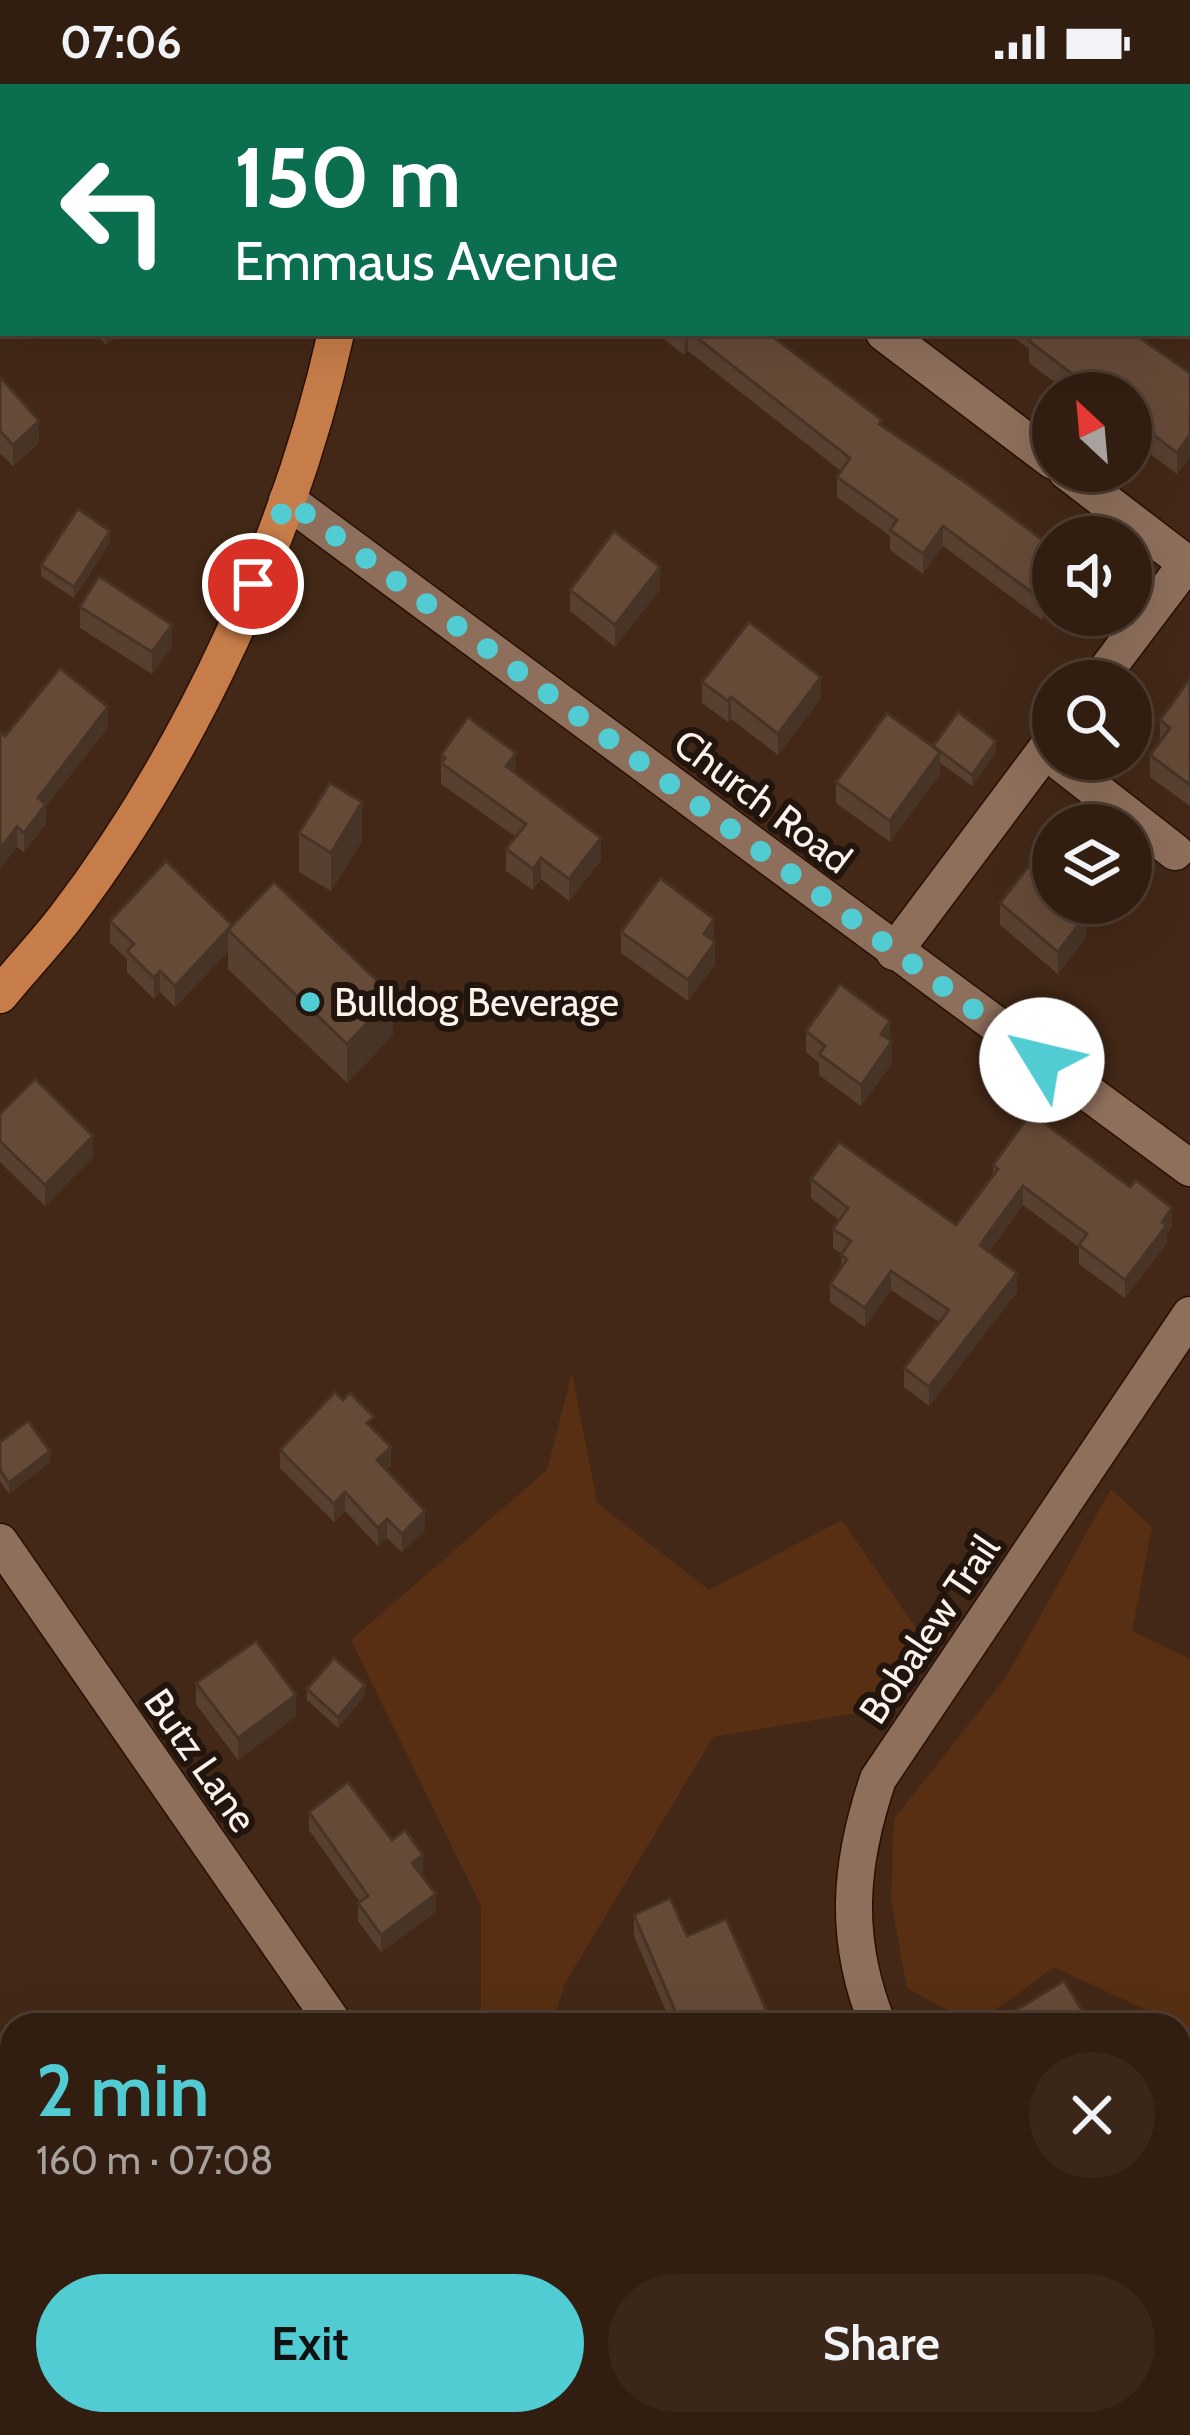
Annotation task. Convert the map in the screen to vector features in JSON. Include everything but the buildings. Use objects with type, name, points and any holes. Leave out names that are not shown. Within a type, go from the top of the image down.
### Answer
[{"type":"main road","points":[[0,994],[66,917],[145,797],[214,672],[287,500],[335,336]]},
{"type":"street","points":[[888,336],[1032,445]]},
{"type":"street","points":[[1094,492],[1188,564],[1114,660]]},
{"type":"street","name":"Church Road","points":[[287,500],[1190,1168]]},
{"type":"street","points":[[895,952],[1032,777]]},
{"type":"street","points":[[1089,780],[1174,852]]},
{"type":"street","name":"Bobalew Trail","points":[[873,2013],[854,1940],[853,1885],[861,1831],[878,1779],[1190,1315]]},
{"type":"street","name":"Butz Lane","points":[[0,1543],[327,2013]]},
{"type":"shaded area","points":[[572,1372],[597,1503],[709,1590],[842,1520],[922,1637],[863,1712],[713,1737],[564,1985],[556,2013],[481,2013],[481,1906],[351,1640],[547,1470]]},
{"type":"shaded area","points":[[1111,1489],[1152,1527],[1132,1631],[1190,1659],[1190,2013],[1153,2013],[1054,1967],[991,2013],[953,2013],[907,1988],[891,1900],[894,1819],[1006,1677]]},
{"type":"place","name":"Bulldog Beverage","points":[[310,1002]]},
{"type":"route","points":[[253,584],[287,500],[1042,1060]]}]
